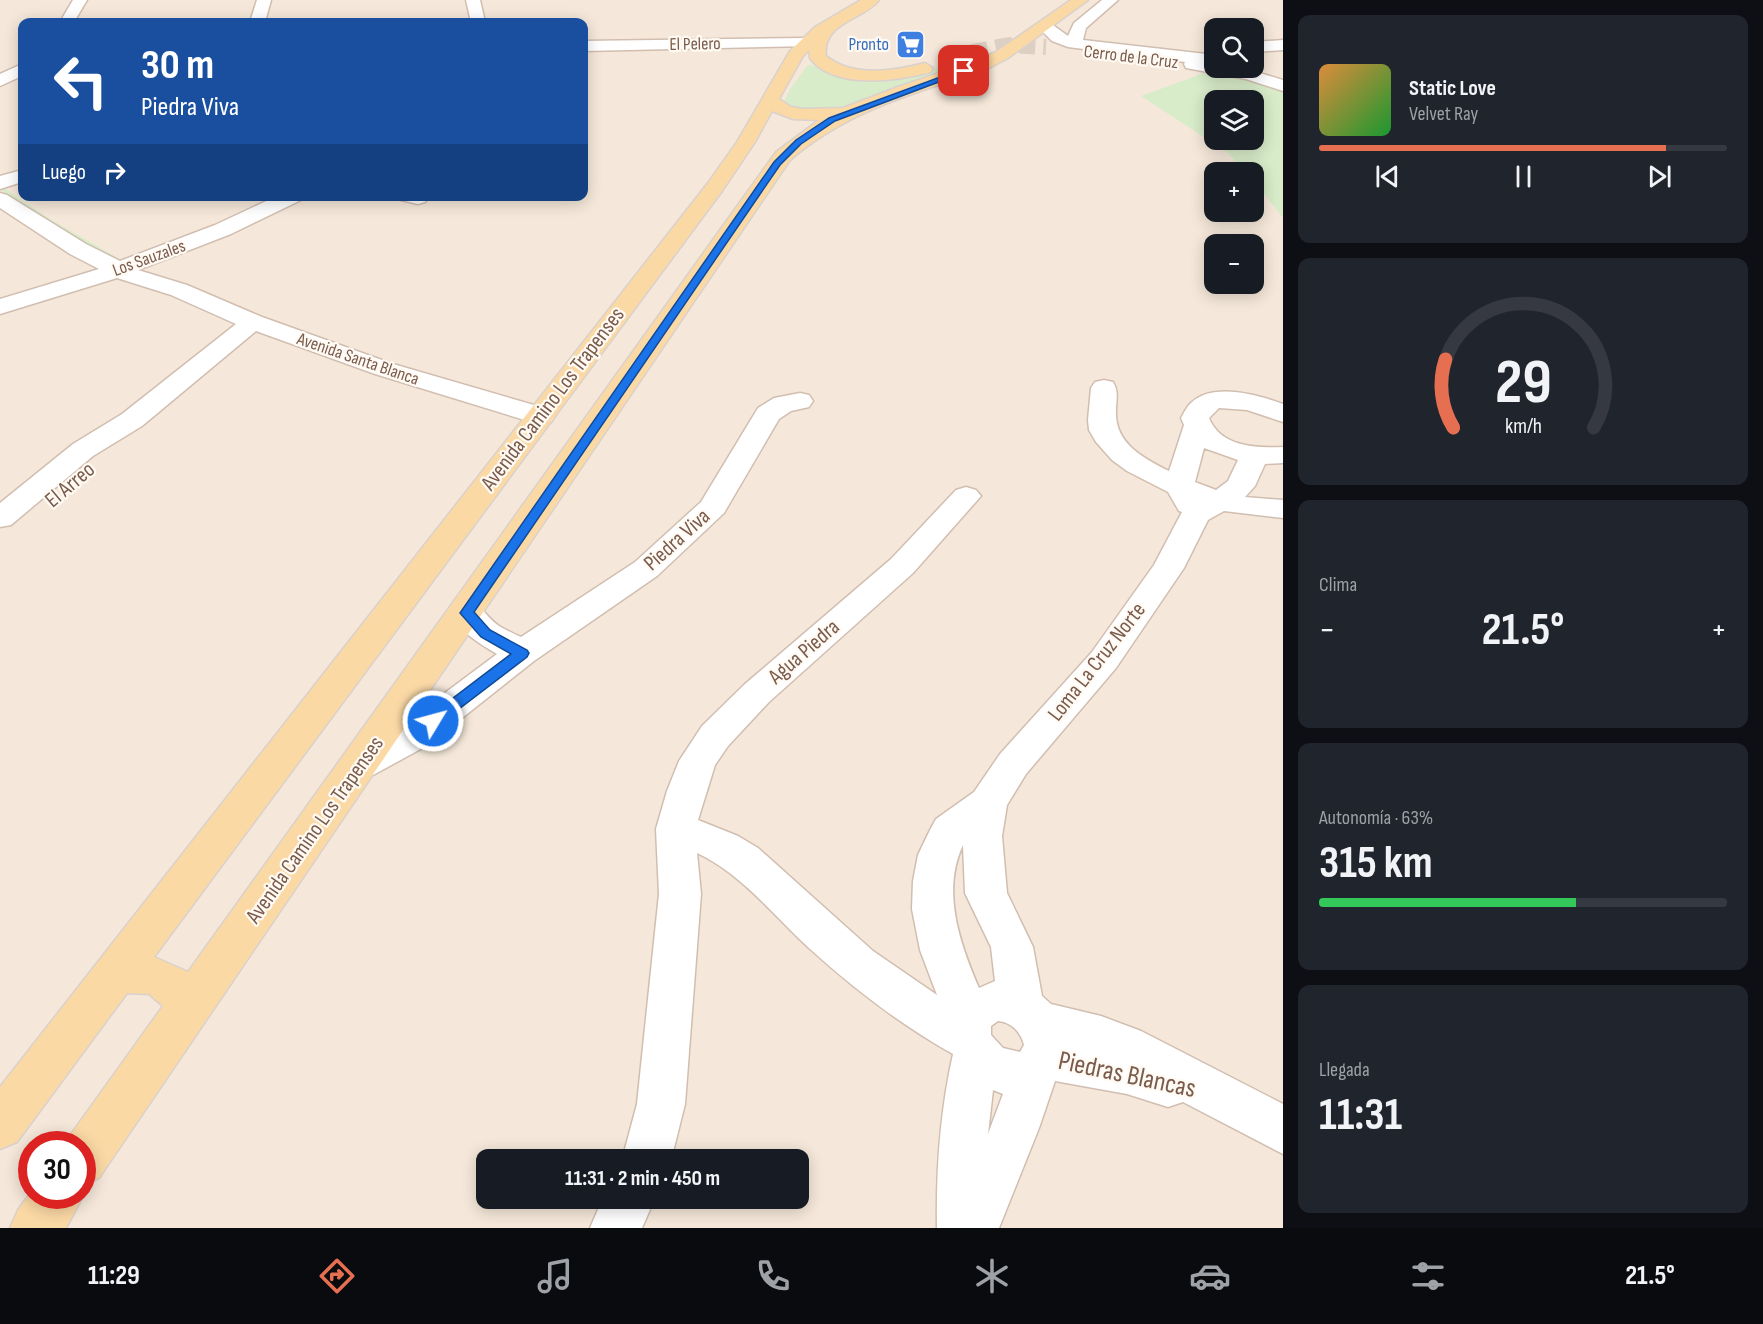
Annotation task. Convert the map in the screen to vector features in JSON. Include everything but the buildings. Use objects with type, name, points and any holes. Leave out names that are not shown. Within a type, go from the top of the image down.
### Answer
[{"type":"main road","name":"Avenida Camino Los Trapenses","points":[[0,1125],[725,172],[746,142],[786,68],[806,43],[828,26],[872,0]]},
{"type":"main road","name":"Avenida Camino Los Trapenses","points":[[96,1141],[362,764],[777,164],[807,135],[851,111],[983,64],[1045,37],[1081,0]]},
{"type":"main road","points":[[828,26],[817,47],[818,58],[829,66],[852,72],[881,75],[908,73],[972,52]]},
{"type":"main road","points":[[769,100],[778,108],[797,113],[817,115],[851,111]]},
{"type":"main road","points":[[112,975],[143,973],[157,976],[181,991],[190,1007]]},
{"type":"main road","points":[[36,1228],[49,1209]]},
{"type":"street","points":[[69,18],[80,0]]},
{"type":"street","points":[[259,18],[264,0]]},
{"type":"street","points":[[459,0],[462,18]]},
{"type":"street","points":[[473,0],[477,18]]},
{"type":"street","points":[[1074,44],[1079,26],[1111,0]]},
{"type":"street","name":"Cerro de la Cruz","points":[[1045,37],[1058,38],[1074,44],[1185,61],[1204,59]]},
{"type":"street","name":"Cerro de la Cruz","points":[[1045,37],[1204,64]]},
{"type":"street","name":"El Pelero","points":[[588,46],[806,43]]},
{"type":"street","points":[[1264,51],[1282,58]]},
{"type":"street","points":[[1264,59],[1282,58]]},
{"type":"street","points":[[1264,62],[1282,58]]},
{"type":"street","points":[[1185,61],[1250,75],[1283,86]]},
{"type":"street","points":[[0,81],[18,71]]},
{"type":"street","name":"Avenida Santa Blanca","points":[[22,201],[43,228],[253,322],[384,369],[541,416]]},
{"type":"street","name":"Avenida Santa Blanca","points":[[35,201],[128,266]]},
{"type":"street","name":"Los Sauzales","points":[[0,307],[128,266],[219,231],[283,201]]},
{"type":"street","name":"El Arreo","points":[[0,518],[89,445],[132,420],[253,322]]},
{"type":"street","points":[[1104,388],[1104,430],[1114,444],[1138,465],[1198,500],[1283,509]]},
{"type":"street","name":"Piedra Viva","points":[[362,764],[415,735],[522,653],[646,569],[713,507],[768,414],[783,404],[800,401]]},
{"type":"street","name":"Loma La Cruz Norte","points":[[1198,500],[1182,470],[1197,426],[1195,418],[1197,411],[1214,401],[1241,401],[1279,409]]},
{"type":"street","name":"El Arreo","points":[[0,544],[103,458],[119,441],[132,420]]},
{"type":"street","points":[[1197,426],[1212,441],[1239,453],[1254,456],[1283,455]]},
{"type":"street","name":"Loma La Cruz Norte","points":[[971,1037],[941,950],[933,909],[933,881],[938,855],[950,830],[988,802],[1013,764],[1104,660],[1168,568],[1198,500],[1240,486],[1254,456]]},
{"type":"street","name":"Agua Piedra","points":[[649,1149],[662,1092],[680,894],[676,829],[686,791],[698,761],[715,736],[757,693],[902,566],[966,496]]},
{"type":"street","points":[[466,613],[486,633],[522,653]]},
{"type":"street","name":"Loma La Cruz Norte","points":[[973,1228],[1015,1128],[1035,1038],[1012,947],[987,893],[982,836],[988,802]]},
{"type":"street","points":[[676,829],[701,834],[729,849],[766,878],[824,935],[882,983],[971,1037],[999,1071],[1012,1074],[1025,1072],[1035,1038]]},
{"type":"street","name":"Piedras Blancas","points":[[971,1037],[975,1009],[984,1003],[996,1000],[1035,1038],[1126,1072],[1173,1086],[1209,1092],[1280,1126]]},
{"type":"street","points":[[963,1228],[961,1177],[971,1037]]},
{"type":"street","points":[[616,1228],[625,1209]]},
{"type":"shaded area","points":[[0,0],[1283,0],[1283,1228],[0,1228]]},
{"type":"green space","points":[[978,54],[942,67],[948,70],[852,103],[826,115],[782,106],[790,89],[808,65],[842,76],[884,80],[911,76]]},
{"type":"green space","points":[[1204,73],[1204,78],[1240,78],[1283,90],[1280,91],[1283,94],[1283,218],[1264,194],[1264,162],[1236,162],[1223,150],[1264,150],[1264,90],[1204,90],[1204,137],[1141,96]]},
{"type":"green space","points":[[0,188],[4,188],[18,197],[18,201],[23,201],[123,261],[108,256],[56,229],[9,197]]},
{"type":"tunnel","points":[[972,52],[1009,45],[1046,47]]},
{"type":"place","name":"Pronto","points":[[910,44]]},
{"type":"route","points":[[433,721],[522,653],[486,633],[466,613],[783,156],[814,130],[851,111],[964,71]]}]
